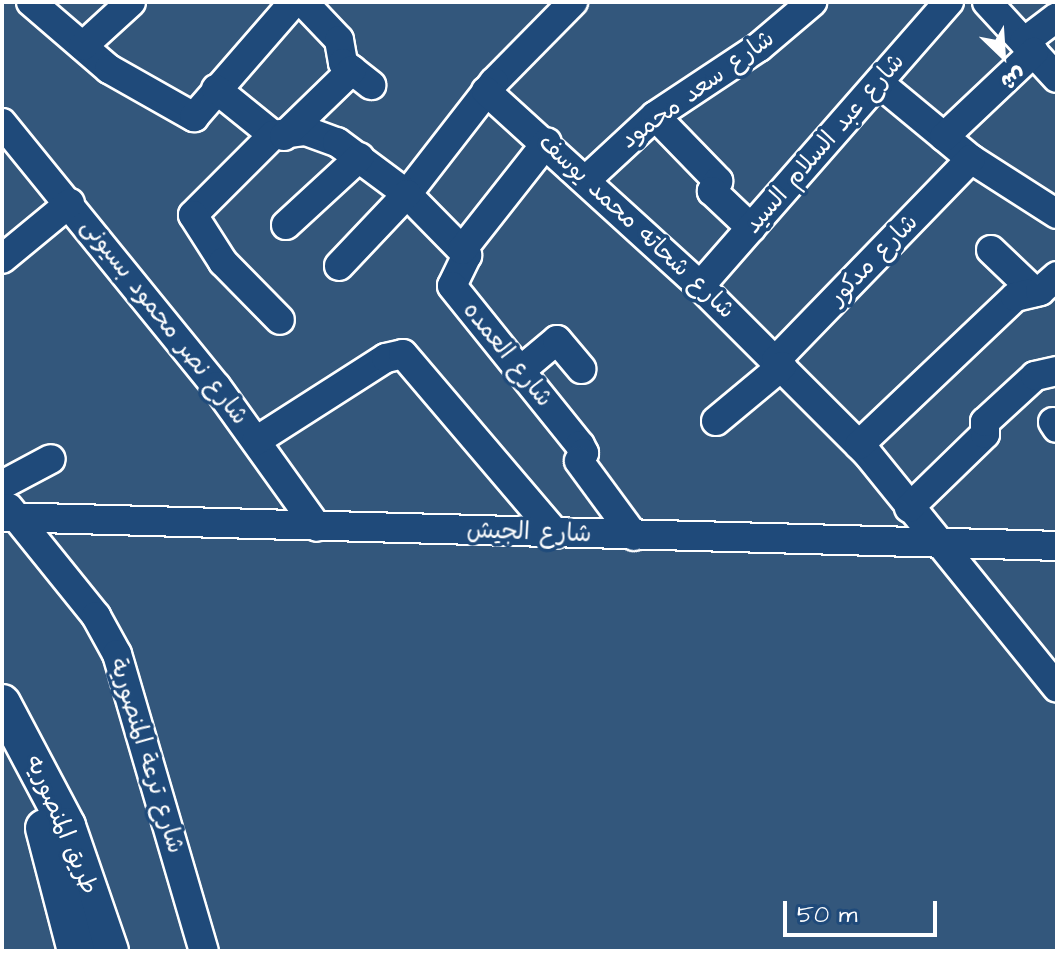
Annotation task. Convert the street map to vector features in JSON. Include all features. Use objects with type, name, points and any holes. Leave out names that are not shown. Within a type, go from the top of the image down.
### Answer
[{"type":"main road","name":"طريق المنصوريه","points":[[2,703],[67,826],[110,951]]},
{"type":"main road","name":"طريق المنصوريه","points":[[2,736],[54,854],[76,951]]},
{"type":"street","points":[[31,2],[109,69],[186,115],[197,116],[216,89],[294,2]]},
{"type":"street","points":[[83,46],[131,2]]},
{"type":"street","points":[[280,320],[223,262],[193,215],[279,135],[361,77],[341,59],[339,40],[303,2]]},
{"type":"street","points":[[339,266],[407,194],[486,91],[572,2]]},
{"type":"street","name":"شارع سعد محمود","points":[[586,180],[655,116],[759,47],[812,2]]},
{"type":"street","name":"شارع عبد السلام السيد","points":[[700,286],[949,2]]},
{"type":"street","points":[[987,2],[1057,78]]},
{"type":"street","points":[[944,137],[1057,17]]},
{"type":"street","points":[[879,83],[971,159],[1057,214]]},
{"type":"street","points":[[216,89],[279,135],[306,131],[360,157],[407,194],[462,250],[547,142]]},
{"type":"street","name":"شارع شحاته محمد يوسف","points":[[486,91],[547,142],[700,286],[859,445],[934,542],[1057,688]]},
{"type":"street","points":[[655,116],[718,181],[712,191],[751,228]]},
{"type":"street","name":"شارع نصر محمود بسيونى","points":[[2,123],[70,203],[256,441],[317,527]]},
{"type":"street","points":[[286,225],[360,157]]},
{"type":"street","name":"شارع مدكور","points":[[779,363],[971,159]]},
{"type":"street","points":[[2,259],[70,203]]},
{"type":"street","name":"شارع العمده","points":[[462,250],[469,258],[452,286],[580,445],[584,453],[579,461],[634,536]]},
{"type":"street","points":[[991,250],[1046,284]]},
{"type":"street","points":[[859,445],[1015,297],[1046,284]]},
{"type":"street","points":[[520,371],[557,340],[581,369]]},
{"type":"street","points":[[256,441],[386,358],[403,354],[556,534]]},
{"type":"street","points":[[716,421],[779,363]]},
{"type":"street","points":[[909,508],[985,434],[985,422],[1046,374],[1056,415]]},
{"type":"street","points":[[2,485],[51,459]]},
{"type":"street","name":"شارع الجيش","points":[[7,511],[317,527],[1057,546]]},
{"type":"street","name":"شارع ترعة المنصورية","points":[[7,511],[96,616],[117,654],[204,951]]}]
